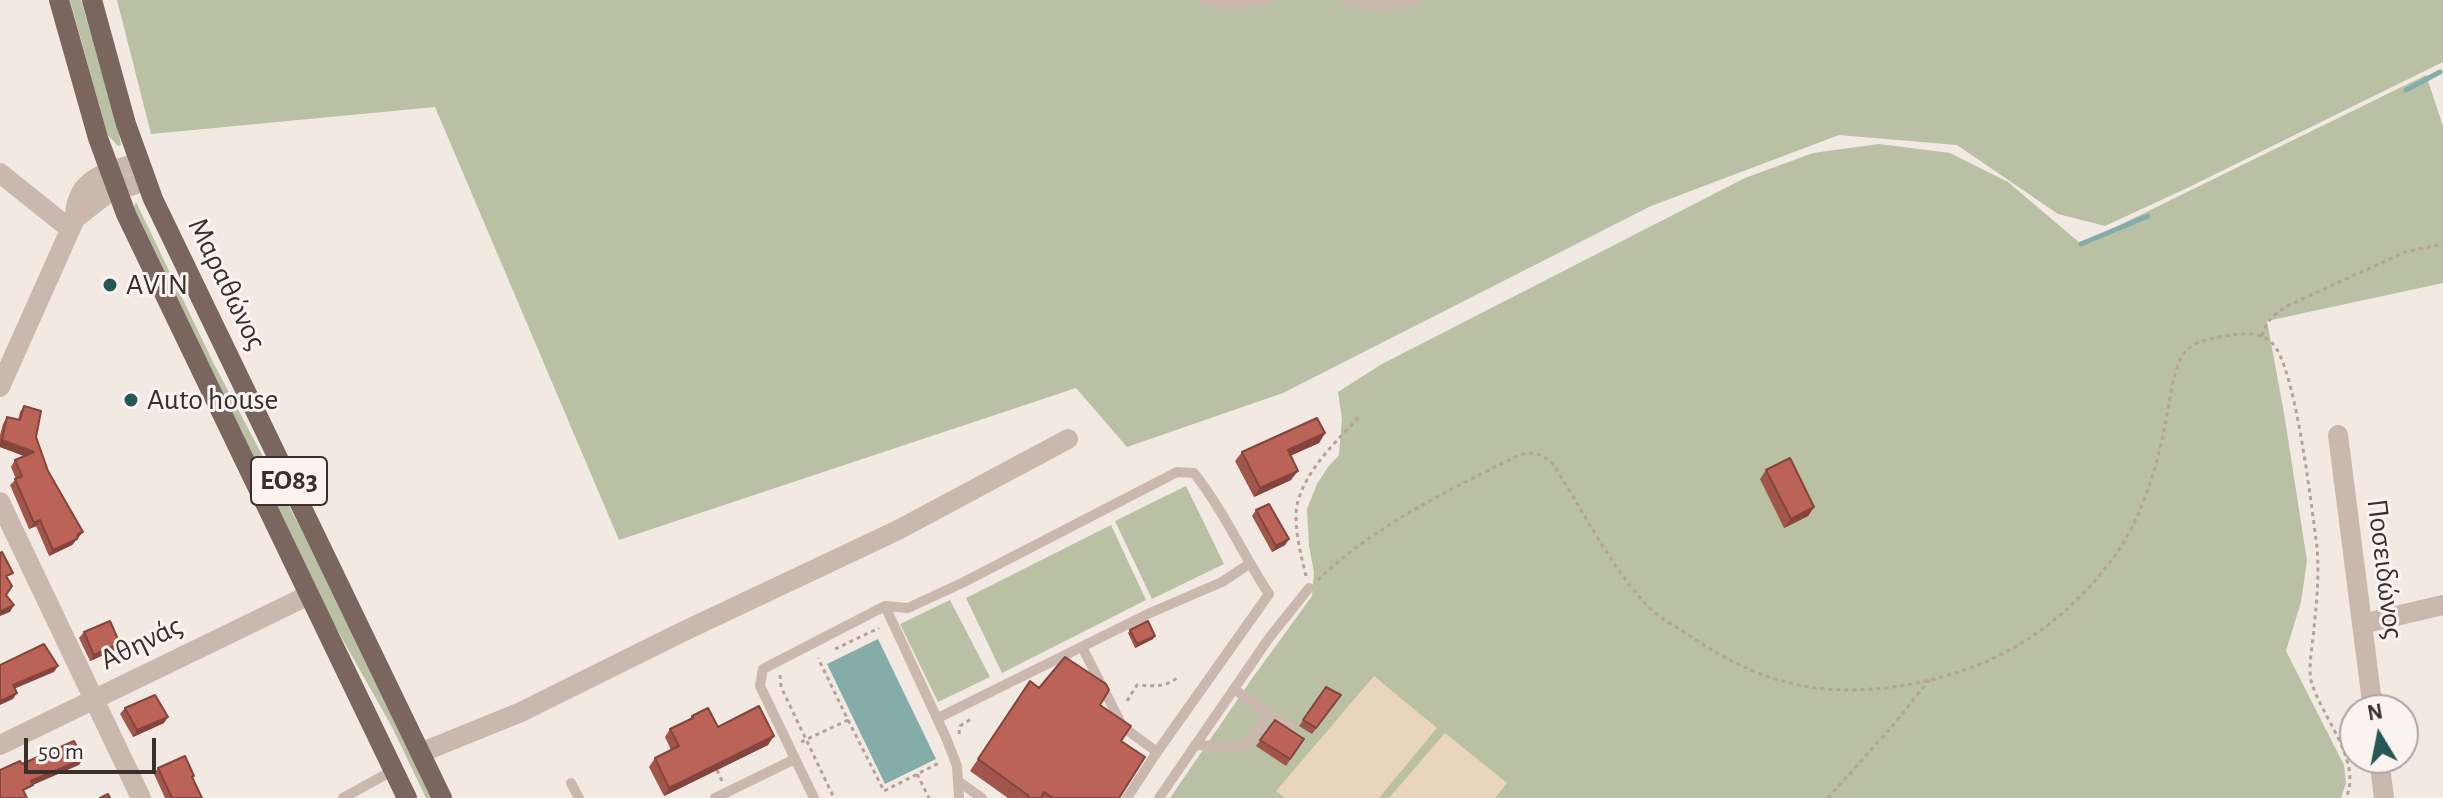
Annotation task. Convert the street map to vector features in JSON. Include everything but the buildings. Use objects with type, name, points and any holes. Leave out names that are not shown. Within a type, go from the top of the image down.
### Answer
[{"type":"main road","name":"Μαραθώνος","points":[[59,0],[84,92],[126,214],[407,798]]},
{"type":"main road","name":"Μαραθώνος","points":[[92,0],[126,124],[143,171],[442,798]]},
{"type":"street","points":[[0,387],[73,224],[76,203],[83,188],[90,182],[113,181],[143,171]]},
{"type":"street","points":[[0,173],[73,224]]},
{"type":"street","name":"Ποσειδώνος","points":[[2338,435],[2371,694]]},
{"type":"street","points":[[420,753],[521,712],[898,530],[1068,439]]},
{"type":"street","points":[[0,502],[141,798]]},
{"type":"street","name":"Αθηνάς","points":[[0,745],[309,595]]},
{"type":"street","points":[[2362,624],[2443,605]]},
{"type":"street","points":[[2381,774],[2384,798]]},
{"type":"lane","points":[[1205,0],[1236,4],[1268,0]]},
{"type":"lane","points":[[1345,0],[1374,8],[1414,0]]},
{"type":"lane","points":[[814,798],[760,686],[763,669],[885,606],[908,608],[962,583],[1177,472],[1194,473],[1213,496],[1249,564],[1269,594],[1127,798]]},
{"type":"lane","points":[[938,718],[1150,613],[1222,582],[1249,564]]},
{"type":"lane","points":[[1159,798],[1269,638],[1309,588]]},
{"type":"lane","points":[[885,606],[957,766],[959,798]]},
{"type":"lane","points":[[1082,647],[1123,727],[1157,752]]},
{"type":"lane","points":[[1234,689],[1291,727]]},
{"type":"lane","points":[[1195,745],[1243,747],[1262,727],[1266,712]]},
{"type":"lane","points":[[715,798],[795,759]]},
{"type":"lane","points":[[343,798],[394,770]]},
{"type":"lane","points":[[958,781],[982,798]]},
{"type":"lane","points":[[571,783],[579,798]]},
{"type":"path","points":[[2262,336],[2265,325],[2274,314],[2287,306],[2405,252],[2443,244]]},
{"type":"path","points":[[1361,415],[1314,467],[1297,503],[1299,544],[1309,588],[1367,538],[1402,516],[1515,457],[1531,452],[1542,454],[1552,463],[1630,585],[1654,612],[1731,663],[1797,685],[1838,691],[1888,687],[1929,680],[1981,663],[2015,647],[2089,588],[2119,549],[2144,502],[2162,442],[2182,355],[2205,340],[2235,334],[2262,336],[2276,346],[2284,363],[2299,428],[2319,568],[2311,678],[2348,766],[2351,783],[2346,798]]},
{"type":"path","points":[[830,652],[879,627]]},
{"type":"path","points":[[818,658],[887,798]]},
{"type":"path","points":[[779,659],[781,687],[834,798]]},
{"type":"path","points":[[1115,710],[1126,703],[1137,685],[1169,685],[1177,678]]},
{"type":"path","points":[[1828,798],[1929,680]]},
{"type":"path","points":[[790,747],[848,720]]},
{"type":"path","points":[[884,791],[944,761]]},
{"type":"path","points":[[917,774],[929,798]]},
{"type":"green space","points":[[70,0],[81,0],[121,145],[118,146],[107,134]]},
{"type":"green space","points":[[117,0],[2443,0],[2443,62],[2105,226],[2058,214],[1957,145],[1839,135],[1651,206],[1283,393],[1127,447],[1076,388],[619,540],[435,107],[151,134]]},
{"type":"green space","points":[[2426,75],[2443,126],[2443,283],[2267,321],[2307,561],[2301,602],[2286,651],[2339,755],[2339,774],[2345,774],[2346,783],[2341,798],[1170,798],[1312,596],[1314,572],[1307,509],[1317,484],[1339,455],[1342,419],[1338,392],[1382,364],[1745,178],[1813,153],[1879,144],[1950,153],[2008,182],[2081,244]]},
{"type":"green space","points":[[136,202],[213,362],[299,525],[431,798],[426,798],[393,729],[329,615],[134,207]]},
{"type":"green space","points":[[1186,486],[1224,564],[1152,599],[1115,521]]},
{"type":"green space","points":[[1111,525],[1146,600],[1002,673],[966,598]]},
{"type":"green space","points":[[950,600],[990,677],[938,702],[900,624]]},
{"type":"sand","points":[[1374,676],[1437,728],[1379,798],[1285,798],[1276,791]]},
{"type":"sand","points":[[1445,733],[1507,783],[1495,798],[1389,798]]},
{"type":"water","points":[[878,639],[936,759],[885,784],[827,664]]},
{"type":"waterway","points":[[2406,90],[2440,72]]},
{"type":"waterway","points":[[2081,244],[2148,216]]},
{"type":"place","name":"AVIN","points":[[110,285]]},
{"type":"place","name":"Auto house","points":[[131,400]]}]
